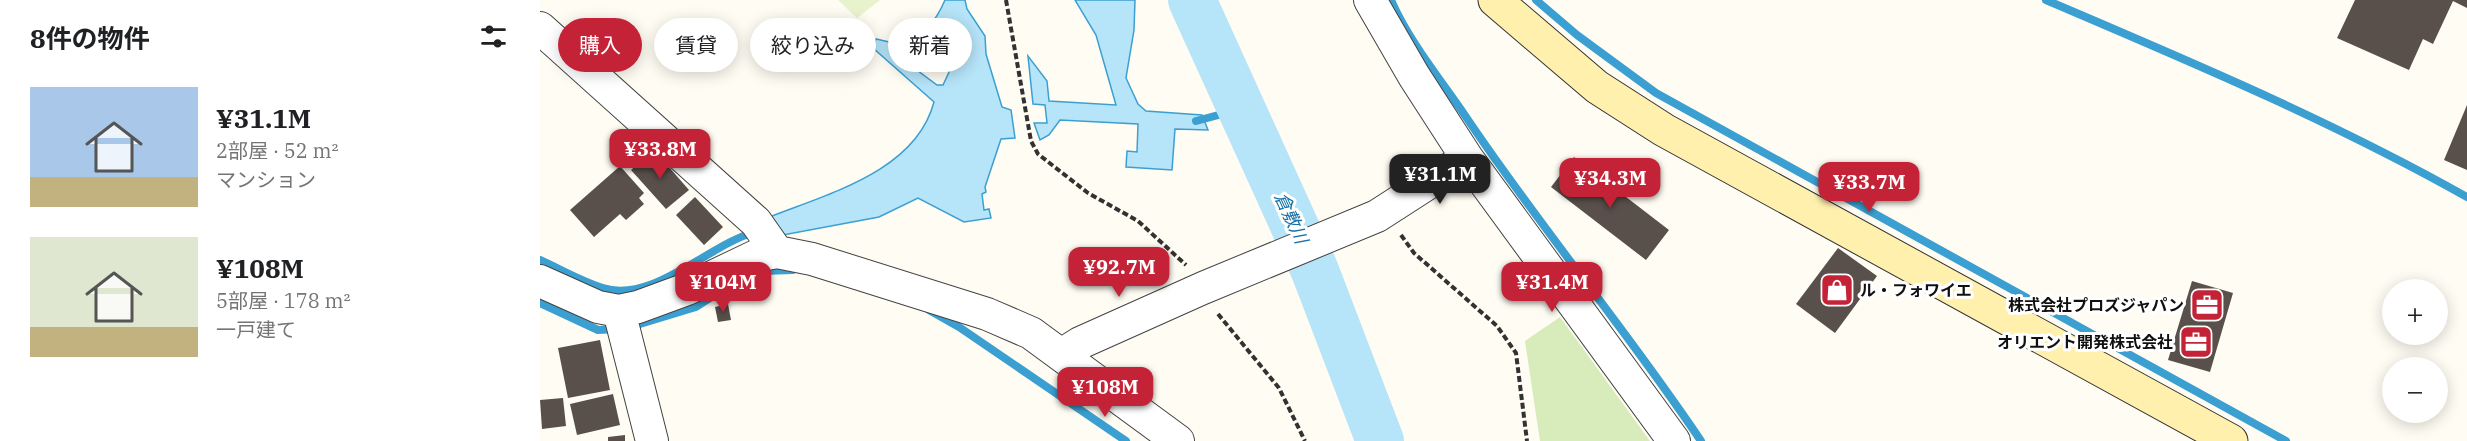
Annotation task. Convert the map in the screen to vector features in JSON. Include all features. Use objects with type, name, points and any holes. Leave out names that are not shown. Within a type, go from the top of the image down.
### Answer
[{"type":"street","points":[[1370,0],[1414,76],[1467,158],[1674,441]]},
{"type":"street","points":[[1495,0],[1597,87],[1664,130],[2231,441]]},
{"type":"street","points":[[540,28],[766,236],[812,259],[987,314],[1031,333],[1178,441]]},
{"type":"street","points":[[1061,355],[1080,343],[1381,214],[1467,158]]},
{"type":"street","points":[[622,323],[638,307],[687,289],[756,256],[766,236]]},
{"type":"street","points":[[540,281],[598,307],[622,323],[652,441]]},
{"type":"path","points":[[1006,0],[1031,141],[1038,153],[1088,193],[1138,221],[1214,284],[1211,305],[1279,388],[1305,441]]},
{"type":"path","points":[[1381,214],[1414,253],[1497,326],[1516,353],[1527,441]]},
{"type":"green space","points":[[838,0],[880,0],[857,18]]},
{"type":"green space","points":[[1560,317],[1650,441],[1540,441],[1525,341]]},
{"type":"water","points":[[945,0],[965,0],[967,9],[985,36],[986,54],[1002,107],[1011,110],[1015,138],[1001,139],[985,187],[986,192],[982,194],[984,210],[989,209],[991,218],[964,222],[918,198],[879,217],[783,235],[762,220],[863,179],[908,147],[924,127],[934,102],[900,72],[919,72],[937,85],[943,85],[949,72],[972,72],[972,18],[935,18]]},
{"type":"water","points":[[1075,0],[1135,0],[1134,30],[1126,78],[1138,104],[1146,111],[1202,115],[1208,130],[1175,129],[1172,170],[1126,167],[1127,151],[1137,152],[1138,124],[1060,120],[1049,135],[1040,140],[1034,123],[1047,123],[1045,105],[1033,104],[1028,56],[1047,81],[1049,101],[1116,105],[1096,35]]},
{"type":"water","points":[[876,39],[888,42],[888,61],[876,51]]},
{"type":"building","points":[[2355,0],[2467,0],[2467,8],[2453,1],[2433,44],[2423,39],[2409,70],[2337,38]]},
{"type":"building","points":[[2467,105],[2467,170],[2444,160]]},
{"type":"building","points":[[654,150],[689,190],[666,209],[631,170]]},
{"type":"building","points":[[1574,157],[1669,230],[1646,260],[1551,187]]},
{"type":"building","points":[[620,166],[644,193],[639,198],[644,204],[626,220],[620,214],[594,237],[570,210]]},
{"type":"building","points":[[695,197],[723,227],[704,245],[676,215]]},
{"type":"building","name":"ル・フォワイエ","points":[[1838,248],[1877,276],[1835,333],[1796,304]]},
{"type":"building","points":[[2192,281],[2233,293],[2210,372],[2168,360]]},
{"type":"building","points":[[728,304],[731,320],[718,322],[715,307]]},
{"type":"building","points":[[600,340],[610,390],[568,398],[558,348]]},
{"type":"building","points":[[613,394],[620,425],[577,435],[570,404]]},
{"type":"building","points":[[563,398],[566,426],[542,429],[540,400]]},
{"type":"building","points":[[625,435],[625,441],[608,441],[608,437]]},
{"type":"waterway","name":"倉敷川","points":[[1192,0],[1315,271],[1380,441]]},
{"type":"waterway","points":[[1391,0],[1415,44],[1493,156],[1643,358],[1701,441]]},
{"type":"waterway","points":[[1536,0],[1577,35],[1656,93],[2286,441]]},
{"type":"waterway","points":[[2046,0],[2312,117],[2467,197]]},
{"type":"waterway","points":[[1196,121],[1241,109]]},
{"type":"waterway","points":[[540,260],[579,279],[603,288],[622,291],[641,288],[661,280],[719,248],[755,232]]},
{"type":"waterway","points":[[761,271],[793,270]]},
{"type":"waterway","points":[[630,327],[696,307],[738,280]]},
{"type":"waterway","points":[[540,303],[598,330],[617,329]]},
{"type":"waterway","points":[[929,310],[959,327],[1126,441]]},
{"type":"place","name":"ル・フォワイエ","points":[[1837,290]]},
{"type":"place","name":"株式会社プロズジャパン","points":[[2207,305]]},
{"type":"place","name":"オリエント開発株式会社","points":[[2196,342]]}]
